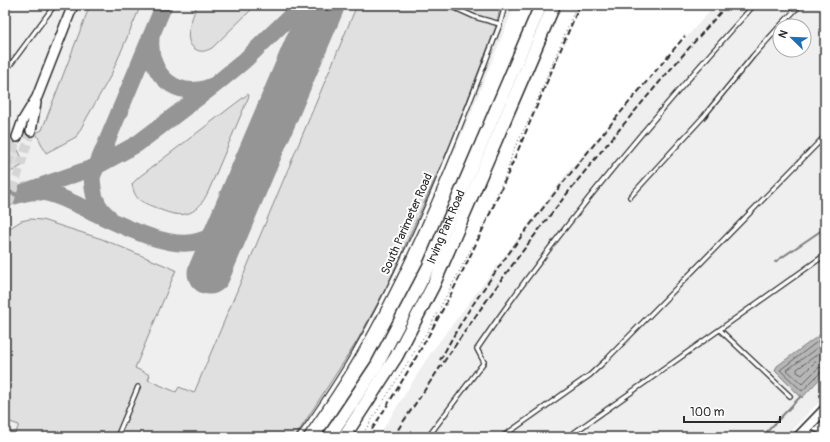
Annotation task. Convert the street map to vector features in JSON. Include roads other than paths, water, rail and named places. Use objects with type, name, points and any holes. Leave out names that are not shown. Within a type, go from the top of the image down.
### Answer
[{"type":"main road","name":"Irving Park Road","points":[[329,437],[377,365],[429,266],[541,5]]},
{"type":"main road","name":"Irving Park Road","points":[[344,437],[396,357],[433,286],[552,6]]},
{"type":"street","points":[[17,137],[23,120],[37,97],[73,5]]},
{"type":"street","points":[[31,131],[37,97]]},
{"type":"street","points":[[798,437],[825,409]]},
{"type":"lane","points":[[5,72],[54,6],[60,5]]},
{"type":"lane","name":"South Parimeter Road","points":[[299,437],[353,355],[393,280],[455,142],[500,24],[505,5]]},
{"type":"lane","points":[[428,437],[484,362],[477,349],[515,293],[659,115],[754,5]]},
{"type":"lane","points":[[788,18],[800,5]]},
{"type":"lane","points":[[455,8],[475,17],[500,24]]},
{"type":"lane","points":[[630,197],[704,116],[772,35]]},
{"type":"lane","points":[[502,437],[590,375],[823,140],[825,136]]},
{"type":"lane","points":[[568,437],[825,255]]},
{"type":"lane","points":[[720,330],[790,396]]},
{"type":"lane","points":[[117,437],[138,387]]},
{"type":"lane","points":[[805,430],[820,437]]},
{"type":"water","points":[[825,331],[825,373],[802,398],[775,371],[777,366]]},
{"type":"waterway","points":[[775,262],[825,228]]},
{"type":"waterway","points":[[762,437],[801,396]]},
{"type":"tunnel","points":[[5,217],[31,131]]},
{"type":"tunnel","points":[[5,178],[17,137]]},
{"type":"railway","points":[[367,437],[428,336],[469,258],[507,175],[580,5]]},
{"type":"railway","points":[[393,437],[439,368],[503,278],[569,191],[620,128],[727,5]]},
{"type":"railway","points":[[440,360],[469,310],[523,234],[549,200],[685,36]]}]
